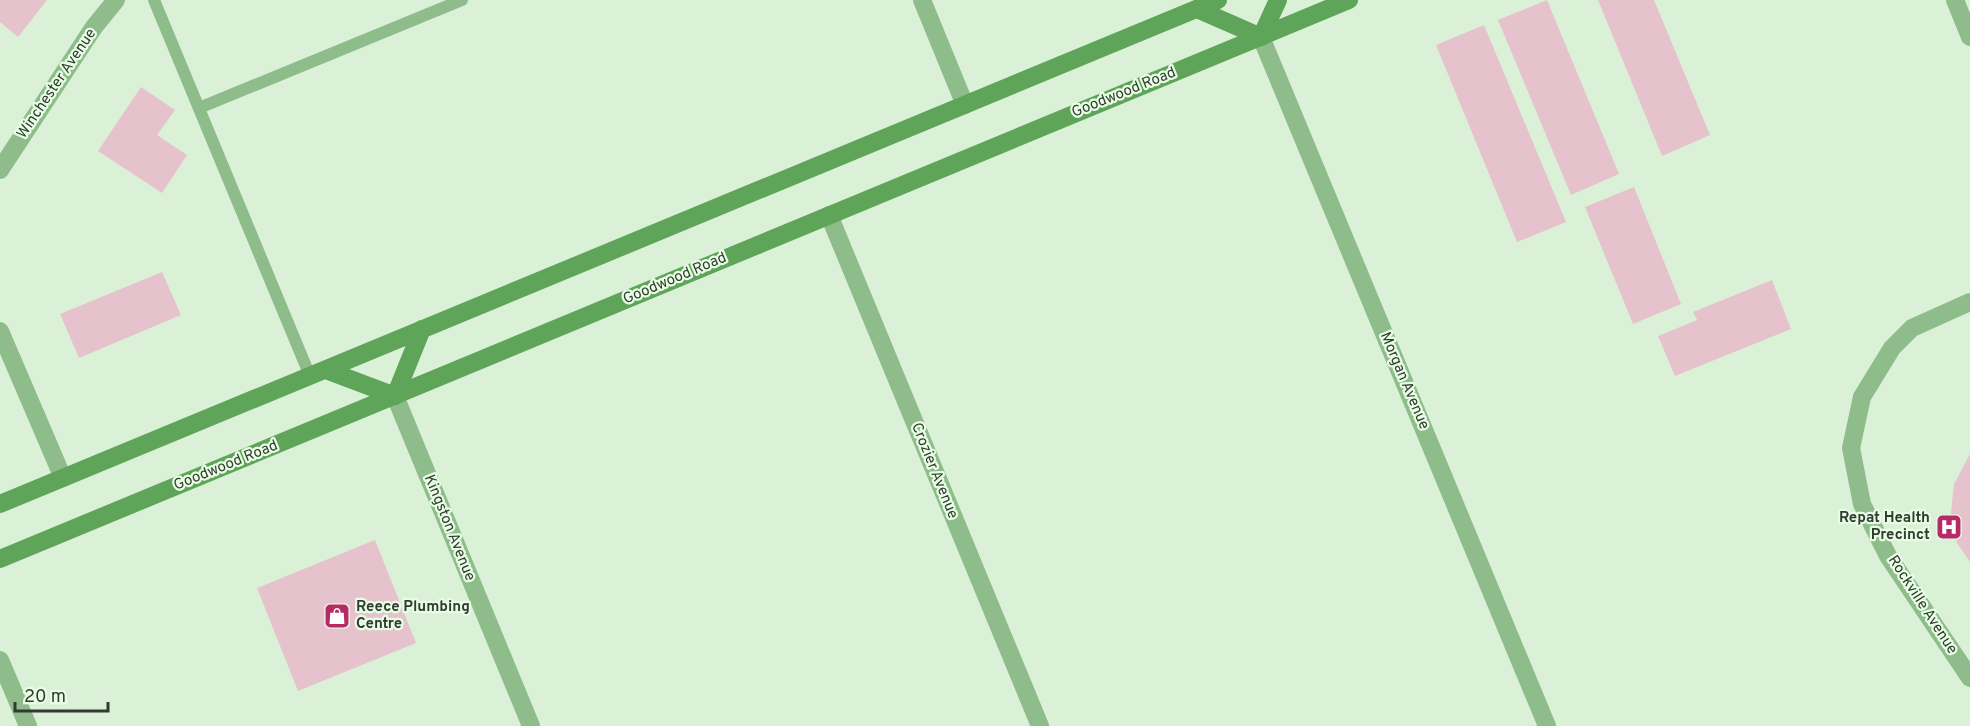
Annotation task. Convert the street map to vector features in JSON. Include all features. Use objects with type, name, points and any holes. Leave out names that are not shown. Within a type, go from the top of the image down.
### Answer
[{"type":"main road","points":[[0,504],[1218,0]]},
{"type":"main road","points":[[1197,9],[1261,36],[1278,0]]},
{"type":"main road","name":"Goodwood Road","points":[[0,559],[1349,0]]},
{"type":"main road","points":[[318,373],[394,396],[422,329]]},
{"type":"street","name":"Winchester Avenue","points":[[0,170],[94,27],[116,0]]},
{"type":"street","points":[[922,0],[965,105]]},
{"type":"street","points":[[1955,0],[1970,37]]},
{"type":"street","name":"Morgan Avenue","points":[[1261,36],[1547,726]]},
{"type":"street","name":"Crozier Avenue","points":[[829,215],[1040,726]]},
{"type":"street","name":"Rockville Avenue","points":[[1970,302],[1912,328],[1892,348],[1862,397],[1851,448],[1863,504],[1888,556],[1970,678]]},
{"type":"street","points":[[0,331],[63,478]]},
{"type":"street","name":"Kingston Avenue","points":[[394,396],[531,726]]},
{"type":"street","points":[[0,660],[27,726]]},
{"type":"lane","points":[[154,0],[199,108],[318,373]]},
{"type":"lane","points":[[199,108],[462,0]]},
{"type":"building","points":[[0,0],[47,0],[18,37],[0,22]]},
{"type":"building","points":[[1547,0],[1619,174],[1571,195],[1498,20]]},
{"type":"building","points":[[1598,0],[1654,0],[1710,135],[1662,156]]},
{"type":"building","points":[[1484,25],[1566,222],[1517,242],[1436,45]]},
{"type":"building","points":[[141,87],[175,110],[157,135],[187,155],[162,193],[98,151]]},
{"type":"building","points":[[1634,187],[1681,304],[1633,324],[1585,207]]},
{"type":"building","points":[[162,272],[181,315],[79,358],[60,314]]},
{"type":"building","points":[[1772,280],[1791,329],[1675,376],[1658,336],[1697,320],[1693,312]]},
{"type":"building","points":[[1970,454],[1970,562],[1957,543],[1951,513],[1954,484]]},
{"type":"building","name":"Reece Plumbing Centre","points":[[375,540],[416,643],[298,691],[257,588]]},
{"type":"place","name":"Repat Health Precinct","points":[[1949,527]]},
{"type":"place","name":"Reece Plumbing Centre","points":[[337,616]]}]
